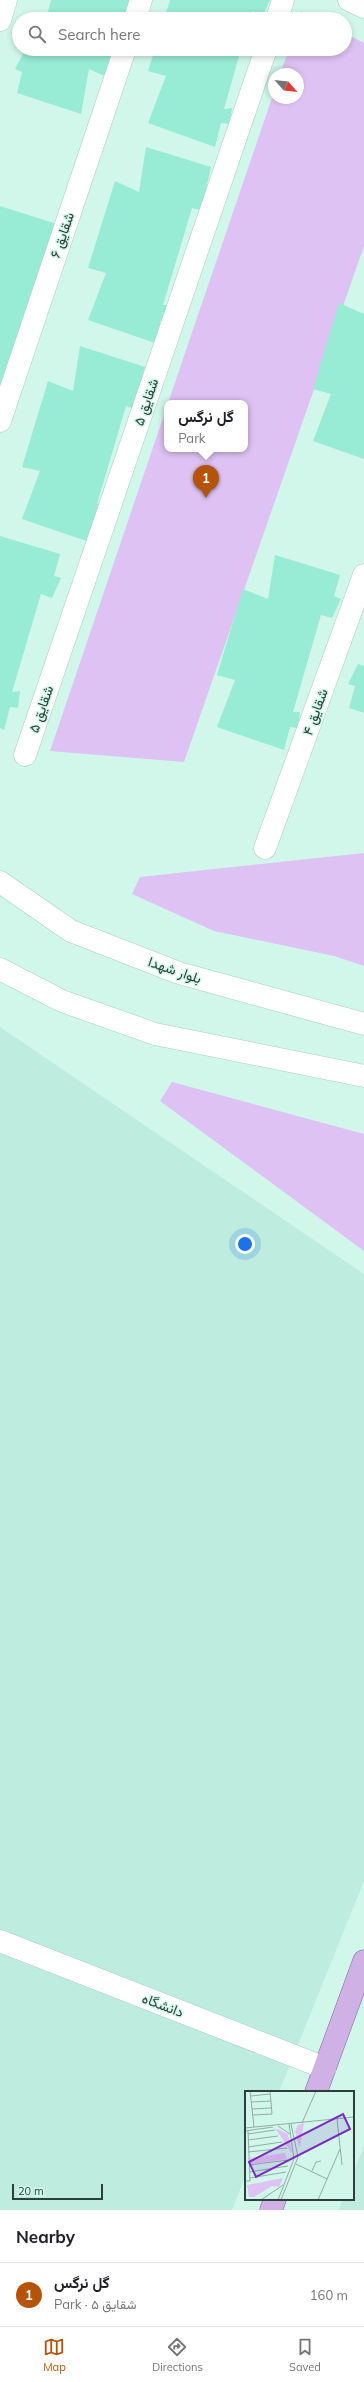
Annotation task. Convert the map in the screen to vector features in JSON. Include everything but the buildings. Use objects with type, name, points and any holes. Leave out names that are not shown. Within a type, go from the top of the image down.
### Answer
[{"type":"main road","points":[[316,2091],[364,1961]]},
{"type":"main road","points":[[271,2210],[275,2200]]},
{"type":"street","points":[[0,20],[6,0]]},
{"type":"street","points":[[137,12],[141,0]]},
{"type":"street","points":[[279,12],[283,0]]},
{"type":"street","points":[[349,0],[364,7]]},
{"type":"street","name":"شقایق ۶","points":[[0,421],[123,56]]},
{"type":"street","name":"شقایق ۵","points":[[25,755],[264,56]]},
{"type":"street","name":"شقایق ۴","points":[[265,848],[364,576]]},
{"type":"street","name":"بلوار شهدا","points":[[0,882],[71,931],[179,973],[364,1024]]},
{"type":"street","points":[[0,969],[62,1001],[156,1034],[364,1076]]},
{"type":"street","name":"دانشگاه","points":[[0,1941],[325,2068]]},
{"type":"shaded area","points":[[352,37],[364,43],[364,246],[184,762],[50,751],[164,415],[164,452],[248,452],[248,400],[169,400],[270,104],[304,104],[304,68],[282,68],[286,56],[352,56]]},
{"type":"shaded area","points":[[364,853],[364,966],[334,956],[214,931],[132,894],[140,877]]},
{"type":"shaded area","points":[[0,1027],[364,1274],[364,1881],[279,2091],[245,2091],[245,2178],[232,2210],[0,2210]]},
{"type":"shaded area","points":[[172,1082],[364,1134],[364,1251],[160,1101]]},
{"type":"shaded area","points":[[364,2146],[364,2210],[339,2210],[343,2200],[354,2200],[354,2171]]},
{"type":"place","name":"گل نرگس","points":[[206,498]]}]
